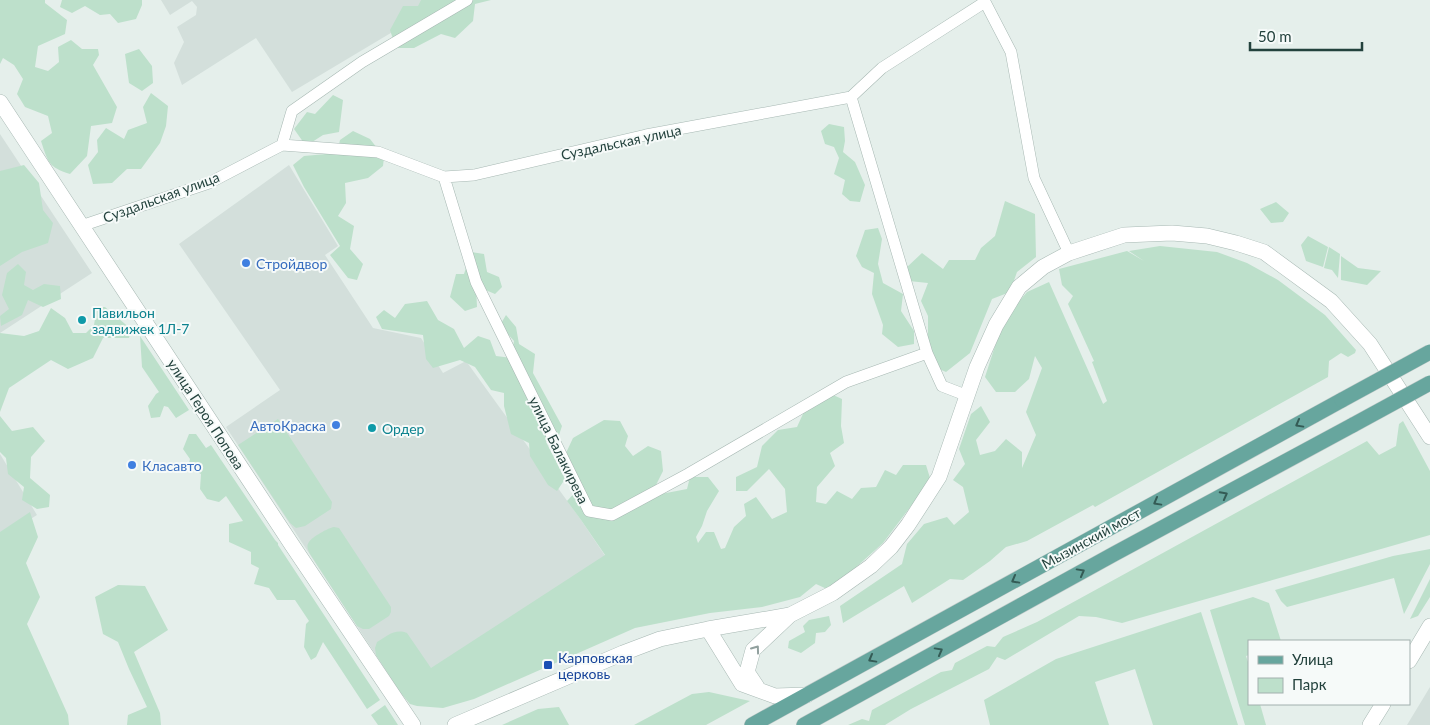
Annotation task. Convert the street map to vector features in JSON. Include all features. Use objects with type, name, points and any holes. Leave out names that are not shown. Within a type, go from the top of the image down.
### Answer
[{"type":"main road","name":"Мызинский мост","points":[[752,725],[1430,352]]},
{"type":"main road","name":"Мызинский мост","points":[[804,725],[1430,382]]},
{"type":"street","points":[[282,145],[292,111],[362,62],[467,0]]},
{"type":"street","points":[[968,396],[942,386],[927,353],[851,97],[882,68],[985,1],[1011,52],[1034,178],[1069,253]]},
{"type":"street","name":"Суздальская улица","points":[[81,226],[209,183],[282,145],[378,152],[444,176],[474,175],[646,135],[851,97]]},
{"type":"street","name":"улица Героя Попова","points":[[0,102],[413,725]]},
{"type":"street","name":"улица Балакирева","points":[[444,176],[476,282],[589,511],[612,515],[688,474],[846,382],[927,353]]},
{"type":"street","points":[[760,690],[746,672],[753,650],[790,615],[833,592],[871,566],[891,547],[908,526],[939,477],[977,367],[996,325],[1020,287],[1043,267],[1069,253],[1124,235],[1172,233],[1207,236],[1264,252],[1331,301],[1370,344],[1430,437]]},
{"type":"street","points":[[455,725],[660,639],[790,615]]},
{"type":"street","points":[[1410,659],[1430,626]]},
{"type":"street","points":[[708,629],[742,684],[775,696],[807,695]]},
{"type":"street","points":[[1370,725],[1382,705]]},
{"type":"shaded area","points":[[161,0],[446,0],[292,92],[256,38],[182,85],[174,63],[184,42],[177,27],[196,15],[197,7],[192,1],[170,15]]},
{"type":"shaded area","points":[[0,134],[92,273],[0,333]]},
{"type":"shaded area","points":[[289,165],[338,246],[325,255],[373,328],[421,338],[443,373],[466,361],[581,520],[618,575],[410,704],[400,692],[226,427],[280,390],[179,244]]},
{"type":"shaded area","points":[[0,454],[37,515],[0,538]]},
{"type":"shaded area","points":[[1430,687],[1430,725],[1407,725]]},
{"type":"green space","points":[[0,0],[45,0],[45,3],[67,20],[65,34],[38,46],[35,67],[48,71],[59,62],[58,47],[71,40],[82,49],[98,49],[99,55],[93,65],[117,107],[112,123],[91,126],[87,156],[70,174],[53,166],[45,154],[41,141],[52,133],[48,116],[25,107],[17,94],[23,79],[14,65],[3,58],[0,64]]},
{"type":"green space","points":[[62,0],[142,0],[142,5],[136,19],[118,23],[110,14],[100,15],[85,6],[72,13],[60,7]]},
{"type":"green space","points":[[421,0],[491,0],[475,4],[473,21],[455,38],[441,34],[414,48],[396,48],[390,30],[403,6],[418,6]]},
{"type":"green space","points":[[139,49],[152,66],[153,83],[142,91],[129,83],[125,54]]},
{"type":"green space","points":[[151,93],[168,106],[166,126],[160,143],[141,169],[127,169],[112,183],[93,184],[88,165],[98,152],[97,140],[106,128],[124,139],[128,130],[147,123],[143,107]]},
{"type":"green space","points":[[333,95],[343,100],[339,132],[323,135],[306,146],[294,129],[307,112],[315,114]]},
{"type":"green space","points":[[829,124],[844,127],[845,141],[843,152],[855,162],[865,185],[860,202],[850,201],[842,194],[845,180],[834,174],[839,158],[834,147],[825,144],[821,131]]},
{"type":"green space","points":[[353,131],[370,139],[384,157],[383,166],[368,178],[345,183],[346,203],[338,216],[354,226],[350,249],[363,264],[357,280],[348,278],[330,255],[340,246],[304,187],[293,165],[304,156],[337,153],[340,140]]},
{"type":"green space","points":[[24,165],[39,183],[43,210],[53,223],[48,243],[22,252],[0,266],[0,171]]},
{"type":"green space","points":[[1005,201],[1035,214],[1036,257],[1017,272],[1010,292],[992,299],[970,353],[946,372],[928,364],[928,316],[921,301],[928,283],[909,281],[906,268],[922,253],[943,269],[949,260],[975,260],[981,248],[995,236]]},
{"type":"green space","points":[[1276,202],[1289,213],[1283,222],[1271,223],[1260,209]]},
{"type":"green space","points":[[878,228],[882,239],[878,264],[883,283],[903,294],[901,311],[914,331],[914,344],[898,347],[882,334],[883,325],[872,294],[874,273],[862,267],[856,256],[865,230]]},
{"type":"green space","points":[[1308,236],[1328,247],[1323,267],[1306,261],[1301,245]]},
{"type":"green space","points":[[1160,246],[1217,252],[1247,263],[1278,280],[1325,315],[1356,350],[1355,353],[1348,357],[1341,353],[1329,361],[1328,377],[1095,507],[1093,505],[1027,541],[1006,547],[963,580],[950,579],[912,603],[904,586],[843,623],[840,606],[902,564],[907,544],[924,524],[947,517],[954,525],[969,512],[963,487],[953,480],[965,464],[959,449],[971,414],[981,406],[990,422],[976,440],[980,455],[995,451],[1006,439],[1022,452],[1022,468],[1036,435],[1026,412],[1042,368],[1035,356],[1029,379],[1015,392],[996,392],[985,377],[996,343],[1010,312],[1027,292],[1049,282],[1103,404],[1107,401],[1092,362],[1094,361],[1068,304],[1073,296],[1062,285],[1059,269],[1127,251],[1144,261],[1129,251]]},
{"type":"green space","points":[[1329,247],[1340,254],[1338,278],[1332,270],[1324,268]]},
{"type":"green space","points":[[471,252],[484,254],[487,272],[499,277],[502,287],[495,294],[476,286],[477,307],[465,311],[450,297],[456,274],[464,274]]},
{"type":"green space","points":[[1341,256],[1358,268],[1381,271],[1367,285],[1341,280]]},
{"type":"green space","points":[[18,264],[26,272],[24,285],[33,290],[44,284],[60,286],[61,299],[43,307],[28,300],[22,315],[1,326],[0,316],[9,309],[2,295],[7,273]]},
{"type":"green space","points":[[427,301],[438,320],[454,329],[464,348],[478,336],[490,340],[496,356],[511,358],[514,341],[500,325],[506,315],[516,327],[519,344],[535,354],[533,373],[562,426],[558,438],[546,442],[565,479],[557,491],[548,485],[530,456],[529,443],[511,434],[504,406],[504,393],[491,390],[475,367],[460,360],[433,368],[426,359],[423,335],[382,329],[376,317],[384,310],[395,318],[405,304]]},
{"type":"green space","points":[[97,307],[105,307],[131,329],[129,338],[103,338],[93,358],[68,369],[51,360],[9,388],[0,412],[0,333],[24,336],[39,331],[51,308],[65,318],[73,333],[86,333],[94,325]]},
{"type":"green space","points":[[140,336],[189,410],[176,418],[168,407],[164,406],[160,417],[151,418],[148,406],[159,392],[142,367]]},
{"type":"green space","points":[[831,394],[842,399],[841,426],[844,443],[830,453],[835,466],[817,487],[816,502],[826,504],[837,491],[852,499],[861,488],[876,487],[885,470],[896,475],[903,465],[926,465],[930,478],[922,498],[911,506],[883,543],[844,578],[827,589],[816,584],[800,597],[762,607],[710,613],[635,628],[474,699],[443,708],[410,704],[376,655],[375,648],[377,642],[391,633],[399,631],[407,633],[431,668],[605,555],[567,501],[582,485],[566,453],[573,438],[604,420],[620,421],[628,436],[625,446],[633,456],[648,446],[661,451],[663,471],[655,487],[661,494],[687,489],[690,477],[708,477],[719,491],[707,511],[696,537],[698,543],[706,532],[714,532],[721,549],[725,548],[734,527],[746,516],[744,504],[756,497],[772,519],[787,512],[785,489],[769,469],[747,491],[736,491],[736,477],[757,467],[762,446],[778,430],[797,427],[807,405]]},
{"type":"green space","points":[[0,416],[12,431],[33,427],[45,441],[31,457],[30,478],[50,495],[49,507],[37,509],[22,500],[24,487],[8,474],[6,458],[0,452]]},
{"type":"green space","points":[[278,419],[332,502],[331,509],[305,526],[296,528],[290,523],[238,445]]},
{"type":"green space","points":[[1403,421],[1430,471],[1430,535],[1122,623],[1096,617],[1079,616],[1005,660],[997,657],[989,669],[911,709],[885,725],[848,725],[862,719],[869,721],[872,710],[941,672],[952,670],[955,663],[987,646],[995,647],[1003,637],[1037,622],[1367,441],[1379,455],[1396,446],[1399,424]]},
{"type":"green space","points":[[189,434],[196,434],[206,448],[211,445],[278,543],[380,700],[367,709],[323,642],[316,657],[311,660],[304,647],[306,624],[309,621],[295,600],[277,600],[269,588],[254,584],[259,568],[251,564],[251,552],[229,542],[229,524],[243,521],[226,496],[219,502],[207,499],[200,489],[201,474],[188,467],[190,459],[183,449]]},
{"type":"green space","points":[[30,512],[38,537],[26,563],[40,597],[27,624],[68,715],[69,725],[0,725],[0,532]]},
{"type":"green space","points":[[334,527],[339,528],[391,607],[389,616],[369,629],[357,626],[308,550],[311,540],[320,533]]},
{"type":"green space","points":[[1430,549],[1430,564],[1404,614],[1394,578],[1287,607],[1275,590],[1393,556]]},
{"type":"green space","points":[[1430,579],[1430,597],[1418,616],[1410,619]]},
{"type":"green space","points":[[118,585],[145,586],[168,630],[134,652],[160,713],[161,725],[127,725],[128,715],[147,707],[118,642],[103,634],[95,597]]},
{"type":"green space","points":[[1253,597],[1269,603],[1281,640],[1248,640],[1248,655],[1246,656],[1248,662],[1248,705],[1260,705],[1266,725],[1245,725],[1210,610]]},
{"type":"green space","points":[[1201,612],[1238,725],[1153,725],[1135,669],[1095,682],[1109,725],[990,725],[984,700],[1056,659]]},
{"type":"green space","points":[[829,616],[831,625],[825,632],[816,633],[815,643],[801,653],[788,648],[789,641],[805,632],[803,626],[809,620]]},
{"type":"green space","points":[[709,692],[750,701],[706,725],[634,725],[692,694]]},
{"type":"green space","points":[[385,705],[398,725],[378,725],[371,715]]},
{"type":"green space","points":[[559,707],[569,725],[502,725],[538,709]]},
{"type":"place","name":"Стройдвор","points":[[246,263]]},
{"type":"place","name":"Павильон задвижек 1Л-7","points":[[82,320]]},
{"type":"place","name":"АвтоКраска","points":[[336,425]]},
{"type":"place","name":"Ордер","points":[[372,428]]},
{"type":"place","name":"Класавто","points":[[132,465]]},
{"type":"place","name":"Карповская церковь","points":[[548,665]]}]
